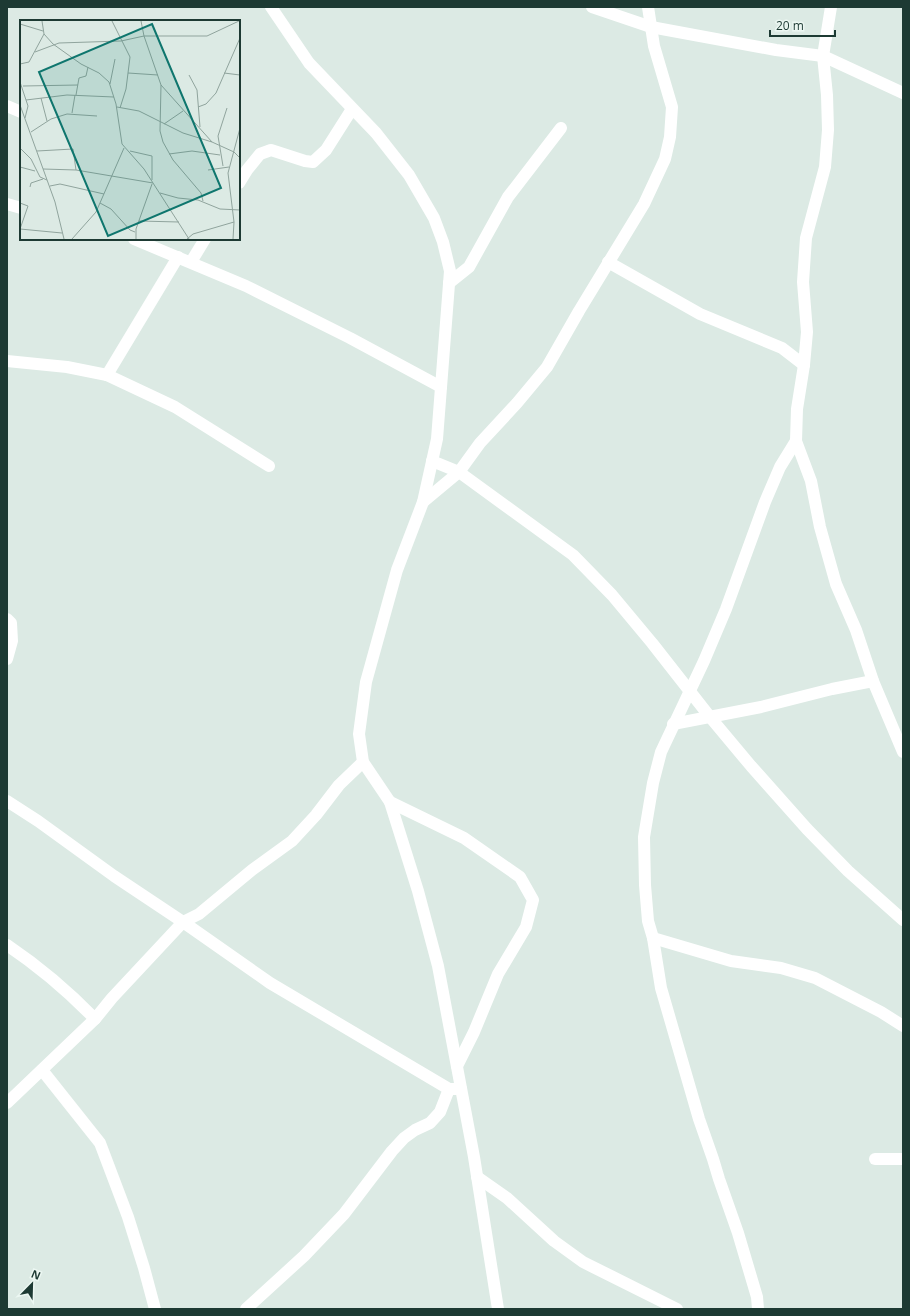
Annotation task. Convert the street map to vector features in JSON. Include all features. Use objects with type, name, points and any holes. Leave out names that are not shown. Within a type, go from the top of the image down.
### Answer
[{"type":"street","points":[[271,7],[309,63],[376,133],[409,175],[434,218],[443,242],[450,271],[437,439],[423,502],[397,570],[366,682],[360,734],[363,762],[390,802],[418,892],[438,966],[477,1177],[498,1309]]},
{"type":"street","points":[[592,7],[651,27],[776,50],[823,56],[903,93]]},
{"type":"street","points":[[423,502],[459,472],[480,443],[517,403],[547,367],[608,262],[644,204],[665,159],[670,137],[672,107],[654,46],[648,7]]},
{"type":"street","points":[[831,7],[823,56],[827,95],[828,130],[825,167],[806,238],[803,282],[807,332],[804,365],[797,409],[796,440],[811,481],[820,528],[836,584],[856,630],[873,681],[903,752]]},
{"type":"street","points":[[7,106],[20,112]]},
{"type":"street","points":[[240,182],[247,170],[260,154],[271,150],[305,161],[313,162],[326,150],[352,109]]},
{"type":"street","points":[[449,284],[469,267],[508,197],[561,128]]},
{"type":"street","points":[[7,204],[20,208]]},
{"type":"street","points":[[136,240],[246,286],[350,338],[441,387]]},
{"type":"street","points":[[191,262],[204,240]]},
{"type":"street","points":[[106,375],[178,257]]},
{"type":"street","points":[[608,262],[700,314],[782,348],[804,365]]},
{"type":"street","points":[[7,361],[67,367],[106,375],[175,407],[268,466]]},
{"type":"street","points":[[758,1309],[757,1297],[738,1233],[699,1119],[660,988],[653,938],[648,921],[645,885],[644,837],[653,783],[659,758],[726,609],[768,495],[780,467],[796,440]]},
{"type":"street","points":[[432,461],[459,472],[573,555],[612,595],[690,690],[710,717],[807,829],[848,871],[903,920]]},
{"type":"street","points":[[7,619],[11,623],[12,641],[7,659]]},
{"type":"street","points":[[673,724],[761,707],[832,689],[873,681]]},
{"type":"street","points":[[7,1103],[95,1019],[112,998],[183,922],[199,914],[252,870],[292,841],[316,815],[340,785],[363,762]]},
{"type":"street","points":[[7,801],[270,983],[449,1090],[461,1089]]},
{"type":"street","points":[[390,802],[464,838],[520,877],[533,900],[526,927],[498,974],[474,1032],[457,1066]]},
{"type":"street","points":[[653,938],[731,961],[781,968],[815,978],[881,1012],[903,1026]]},
{"type":"street","points":[[7,945],[33,962],[70,993],[95,1019]]},
{"type":"street","points":[[42,1070],[100,1143],[128,1217],[155,1309]]},
{"type":"street","points":[[252,1307],[344,1214],[383,1162],[404,1138],[415,1130],[430,1123],[440,1112],[449,1090]]},
{"type":"street","points":[[875,1159],[903,1159]]},
{"type":"street","points":[[477,1177],[507,1198],[554,1241],[582,1262],[677,1309]]}]
